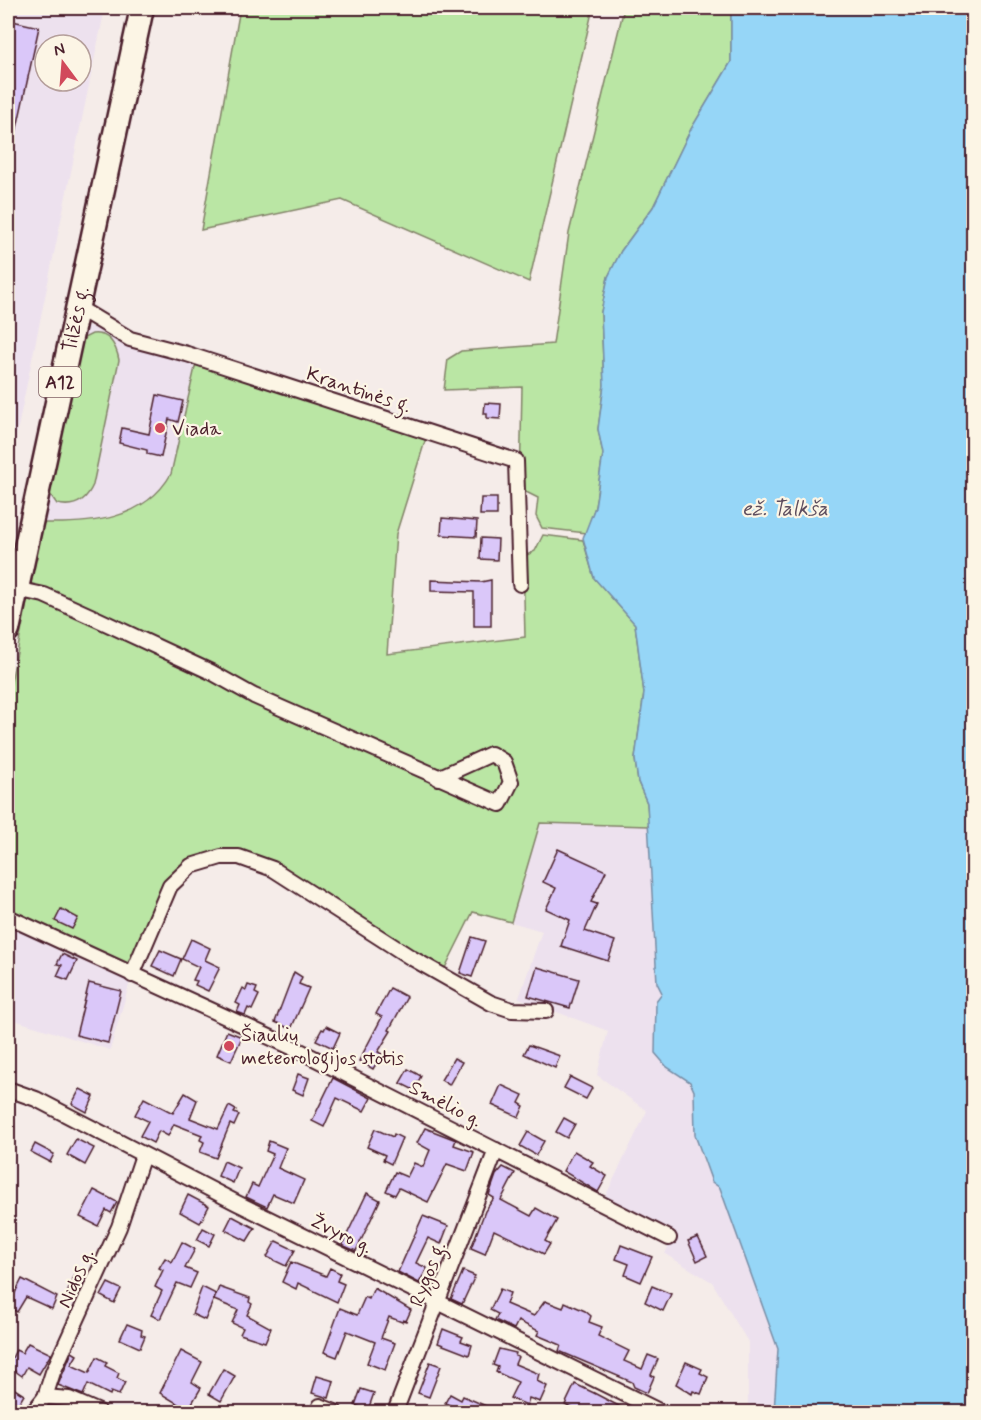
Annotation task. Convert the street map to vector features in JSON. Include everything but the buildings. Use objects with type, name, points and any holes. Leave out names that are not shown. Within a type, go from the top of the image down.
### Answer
[{"type":"highway","name":"Tilžės g.","points":[[8,630],[142,8]]},
{"type":"street","name":"Krantinės g.","points":[[77,307],[130,339],[187,354],[516,461],[520,584]]},
{"type":"street","points":[[16,589],[44,595],[211,672],[254,696],[438,778],[500,804],[511,782],[504,762],[491,754],[438,778]]},
{"type":"street","points":[[132,975],[170,886],[191,866],[221,857],[239,857],[273,869],[410,957],[490,1004],[512,1010],[546,1011]]},
{"type":"street","name":"Smėlio g.","points":[[8,917],[300,1051],[669,1238]]},
{"type":"street","name":"Žvyro g.","points":[[8,1089],[36,1099],[142,1155],[661,1413]]},
{"type":"street","name":"Rygos g.","points":[[395,1413],[496,1150]]},
{"type":"street","name":"Nidos g.","points":[[33,1413],[45,1397],[53,1372],[119,1227],[142,1155]]},
{"type":"street","points":[[45,1397],[69,1399],[99,1413]]},
{"type":"street","points":[[320,1406],[335,1413]]},
{"type":"shaded area","points":[[8,8],[105,8],[93,66],[93,33],[33,33],[33,93],[87,93],[8,475]]},
{"type":"shaded area","points":[[82,323],[138,348],[196,363],[171,474],[162,491],[139,508],[83,524],[43,523]]},
{"type":"shaded area","points":[[540,823],[649,826],[657,983],[662,993],[667,1067],[690,1082],[694,1091],[695,1135],[702,1158],[712,1182],[720,1188],[778,1349],[774,1412],[748,1412],[748,1342],[712,1282],[665,1254],[675,1231],[605,1197],[647,1111],[597,1075],[608,1031],[519,998],[542,931],[511,922]]},
{"type":"shaded area","points":[[15,920],[132,975],[110,1050],[8,1018],[8,940]]},
{"type":"green space","points":[[240,8],[593,8],[529,282],[342,200],[201,230]]},
{"type":"green space","points":[[624,8],[731,9],[731,62],[691,129],[653,207],[621,251],[608,277],[601,312],[604,385],[598,429],[603,454],[595,507],[586,533],[542,528],[536,516],[538,498],[520,489],[522,387],[444,390],[448,359],[461,351],[553,344],[569,233]]},
{"type":"green space","points":[[92,334],[107,337],[116,349],[119,360],[93,485],[79,502],[69,505],[57,504],[48,491],[82,339]]},
{"type":"green space","points":[[196,363],[426,438],[396,534],[387,654],[525,637],[523,557],[535,551],[543,535],[583,540],[594,578],[635,624],[644,693],[635,759],[638,782],[647,803],[649,826],[540,823],[511,922],[473,912],[442,974],[273,869],[239,857],[191,866],[170,886],[132,975],[15,921],[8,940],[8,697],[43,523],[80,522],[115,516],[147,501],[160,489],[171,474]]},
{"type":"water","name":"ež. Talkša","points":[[731,8],[973,8],[973,1412],[774,1412],[778,1349],[720,1188],[712,1182],[695,1135],[694,1091],[690,1082],[667,1067],[655,1053],[656,1001],[662,993],[657,983],[647,803],[638,782],[635,759],[644,693],[635,624],[594,578],[583,538],[595,507],[603,454],[598,429],[604,385],[601,312],[608,277],[621,251],[653,207],[691,129],[731,62]]},
{"type":"place","name":"Viada","points":[[160,428]]},
{"type":"place","name":"Šiaulių meteorologijos stotis","points":[[229,1046]]}]
